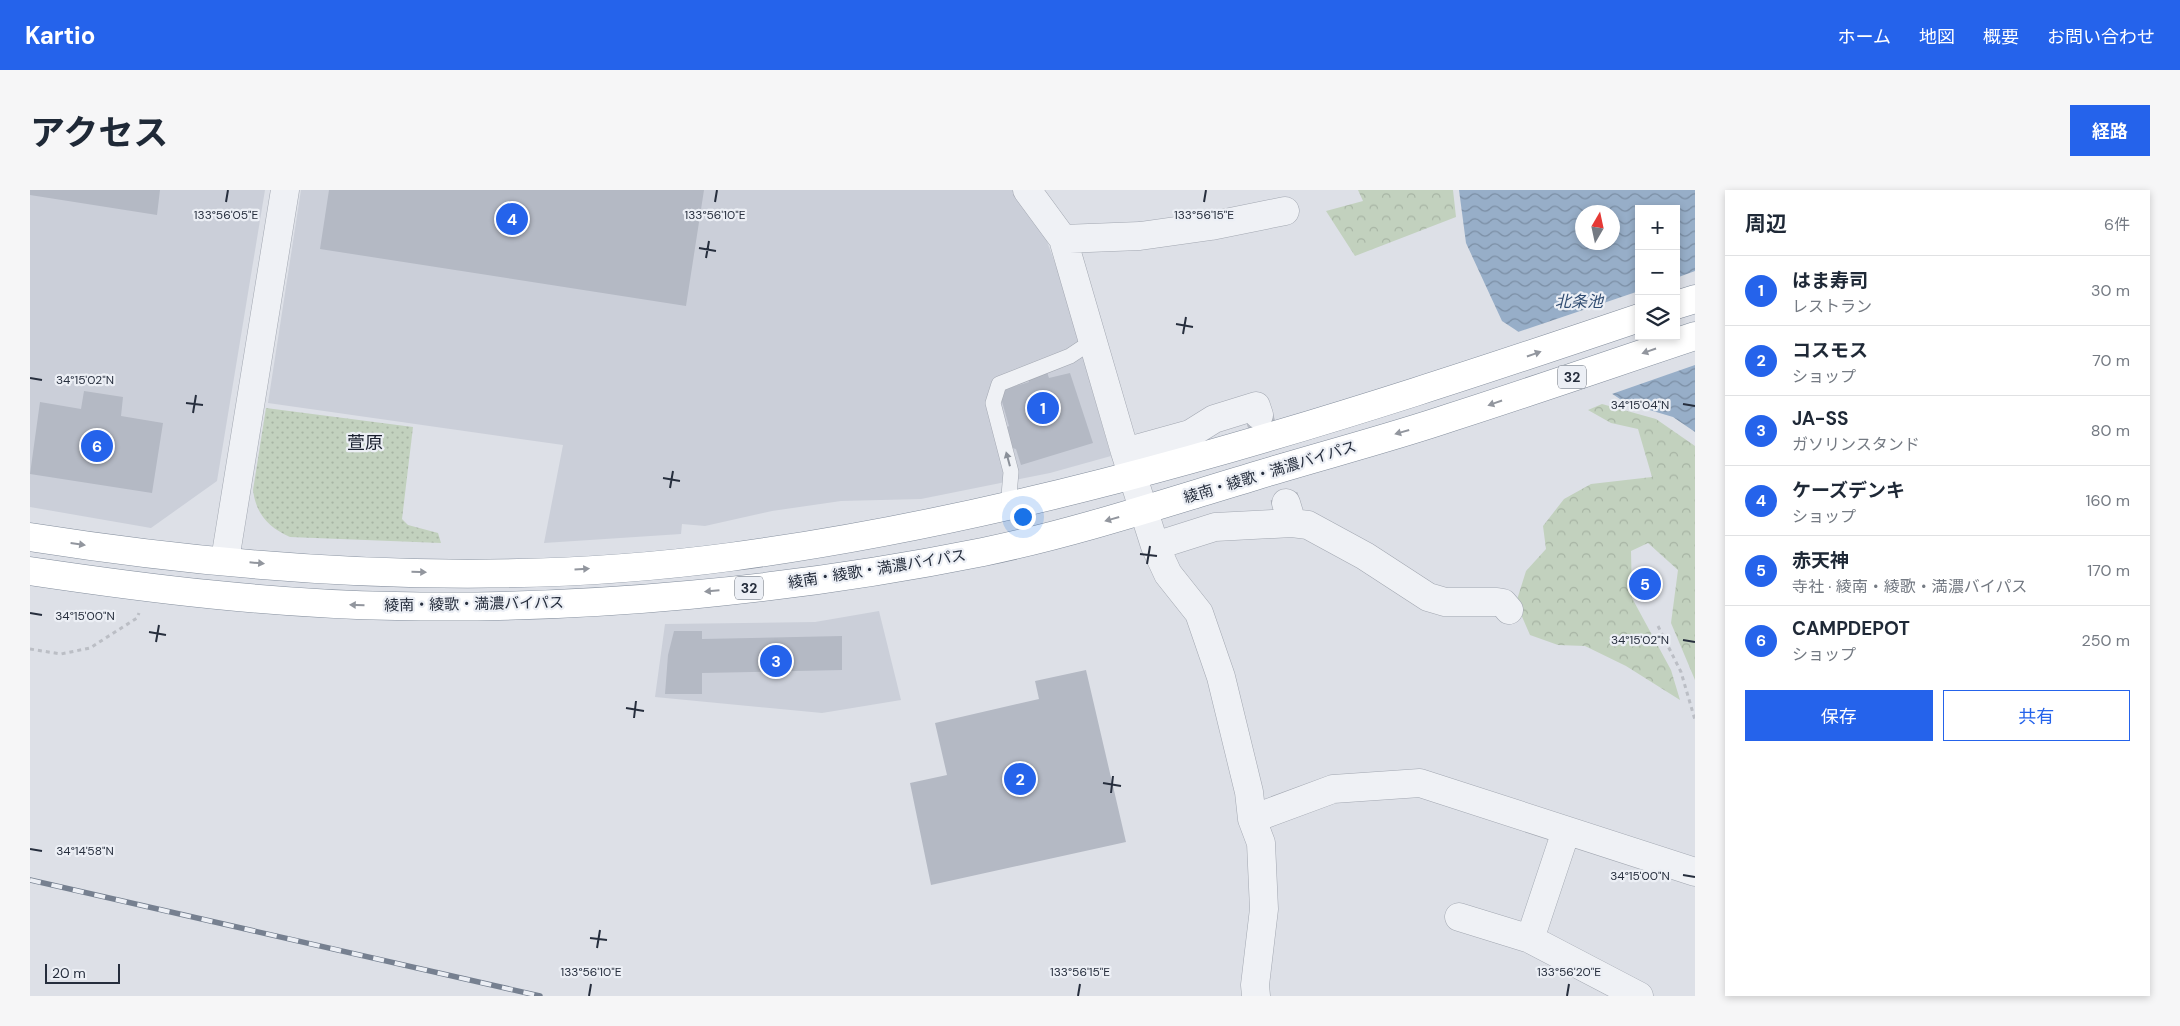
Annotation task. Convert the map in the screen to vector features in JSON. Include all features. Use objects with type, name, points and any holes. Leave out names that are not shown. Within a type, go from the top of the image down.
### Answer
[{"type":"highway","points":[[1680,304],[1695,298]]},
{"type":"highway","name":"32","points":[[30,537],[141,553],[310,568],[396,571],[556,571],[727,557],[901,530],[1008,507],[1129,464],[1257,442],[1438,386],[1635,319]]},
{"type":"highway","name":"綾南・綾歌・満濃バイパス","points":[[30,571],[148,589],[311,603],[397,606],[539,604],[632,599],[827,578],[986,551],[1143,510],[1449,418],[1695,336]]},
{"type":"street","points":[[225,560],[286,190]]},
{"type":"street","points":[[1027,190],[1063,239],[1155,546],[1168,574],[1199,613],[1220,677],[1249,792],[1252,819],[1261,843],[1264,909],[1255,985],[1256,996]]},
{"type":"street","points":[[1063,239],[1140,236],[1211,226],[1285,212]]},
{"type":"street","points":[[1129,464],[1190,434],[1214,419],[1256,406],[1258,415]]},
{"type":"street","points":[[1155,546],[1215,527],[1289,513],[1365,556],[1428,597],[1446,602],[1503,602],[1509,610]]},
{"type":"street","points":[[1252,819],[1333,789],[1420,783],[1695,872]]},
{"type":"street","points":[[1530,939],[1566,831]]},
{"type":"street","points":[[1459,917],[1530,939],[1599,987],[1639,996]]},
{"type":"lane","points":[[1008,507],[1011,472],[993,404],[999,384],[1070,356],[1094,340]]},
{"type":"path","points":[[30,649],[61,654],[90,648],[137,618],[148,589]]},
{"type":"path","points":[[1658,626],[1681,672],[1695,720]]},
{"type":"shaded area","points":[[30,190],[265,190],[217,481],[151,528],[30,507]]},
{"type":"shaded area","points":[[301,190],[1012,190],[1044,233],[1060,277],[1111,456],[1050,473],[921,499],[841,501],[772,511],[705,526],[682,524],[681,534],[544,543],[563,445],[268,403]]},
{"type":"shaded area","points":[[879,611],[901,700],[822,713],[655,697],[665,624],[815,622]]},
{"type":"green space","points":[[1358,190],[1453,190],[1456,217],[1355,256],[1326,211],[1363,201]]},
{"type":"green space","points":[[1602,404],[1656,419],[1695,446],[1695,680],[1671,623],[1678,570],[1648,543],[1631,551],[1632,598],[1671,670],[1680,700],[1626,666],[1585,646],[1558,645],[1530,635],[1516,603],[1526,571],[1546,549],[1543,526],[1564,499],[1591,484],[1652,477],[1638,429],[1611,423],[1588,410]]},
{"type":"green space","points":[[266,408],[413,427],[402,519],[408,525],[438,533],[441,543],[290,537],[275,529],[260,513],[253,490]]},
{"type":"water","name":"北条池","points":[[1459,190],[1695,190],[1695,432],[1673,417],[1626,403],[1502,321],[1466,243]]},
{"type":"pier","points":[[1695,271],[1695,365],[1609,395],[1515,333],[1635,292],[1635,340],[1680,340],[1680,277]]},
{"type":"building","points":[[30,190],[160,190],[157,215],[30,195]]},
{"type":"building","points":[[329,190],[704,190],[686,306],[320,249]]},
{"type":"building","points":[[1047,372],[1049,378],[1070,373],[1093,443],[1021,465],[1016,449],[1012,448],[1006,428],[1009,426],[999,391],[1029,382],[1027,377]]},
{"type":"building","points":[[84,391],[123,397],[121,416],[163,423],[152,493],[30,474],[40,402],[81,409]]},
{"type":"building","points":[[674,631],[702,631],[702,639],[842,636],[842,670],[702,673],[702,694],[665,694],[668,655]]},
{"type":"building","points":[[1086,670],[1126,842],[931,885],[910,783],[947,775],[935,723],[1039,699],[1035,681]]},
{"type":"tunnel","points":[[1259,416],[1286,503]]},
{"type":"railway","points":[[30,880],[540,996]]},
{"type":"place","name":"ケーズデンキ","points":[[512,219]]},
{"type":"place","name":"はま寿司","points":[[1043,408]]},
{"type":"place","name":"CAMPDEPOT","points":[[97,446]]},
{"type":"place","name":"赤天神","points":[[1645,584]]},
{"type":"place","name":"JA-SS","points":[[776,661]]},
{"type":"place","name":"コスモス","points":[[1020,779]]},
{"type":"district","name":"萱原","points":[[365,443]]}]
